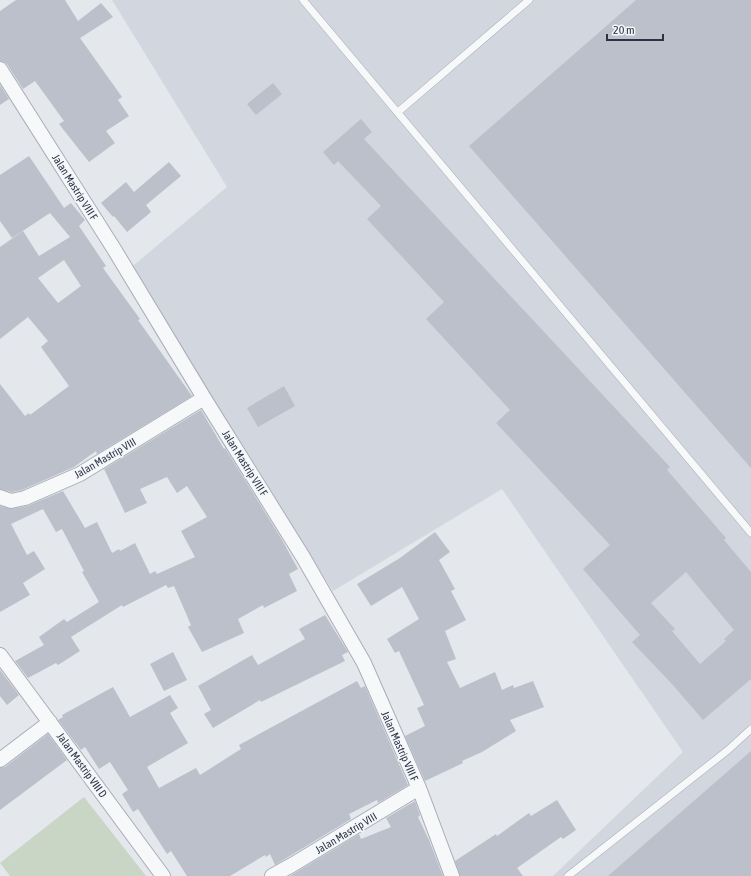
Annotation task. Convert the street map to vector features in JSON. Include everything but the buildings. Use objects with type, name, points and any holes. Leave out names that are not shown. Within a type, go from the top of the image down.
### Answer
[{"type":"street","name":"Jalan Mastrip VIII F","points":[[0,69],[114,249],[204,398],[304,557],[364,663],[419,788],[452,876]]},
{"type":"street","name":"Jalan Mastrip VIII","points":[[0,498],[11,500],[25,498],[80,474],[204,398]]},
{"type":"street","name":"Jalan Mastrip VIII D","points":[[0,655],[162,876]]},
{"type":"street","points":[[0,760],[50,722]]},
{"type":"street","name":"Jalan Mastrip VIII","points":[[272,876],[292,866],[419,788]]},
{"type":"lane","points":[[304,0],[751,533]]},
{"type":"lane","points":[[398,112],[529,0]]},
{"type":"lane","points":[[568,876],[722,754],[751,729]]},
{"type":"shaded area","points":[[112,0],[751,0],[751,876],[553,876],[683,752],[502,489],[333,591],[128,270],[227,187]]},
{"type":"green space","points":[[84,797],[146,876],[10,876],[0,863]]}]
